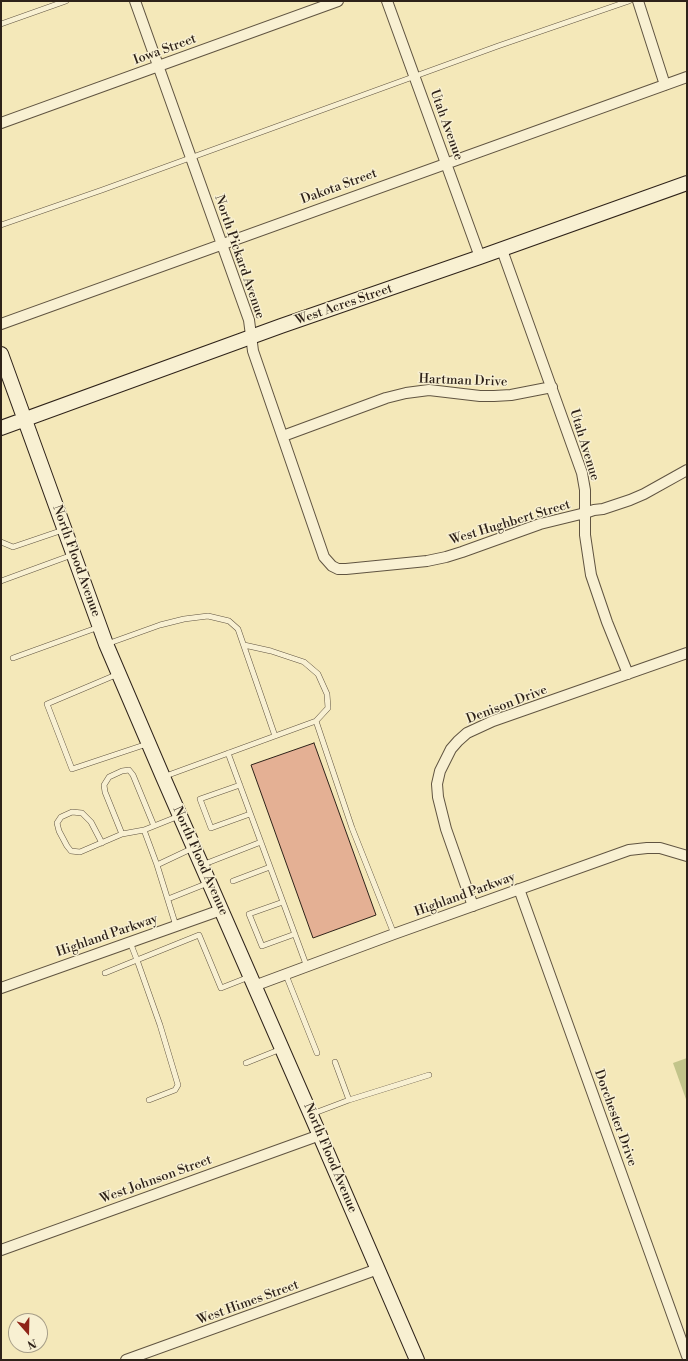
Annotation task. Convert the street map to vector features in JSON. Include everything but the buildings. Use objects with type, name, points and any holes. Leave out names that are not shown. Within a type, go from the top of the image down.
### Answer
[{"type":"street","name":"North Pickard Avenue","points":[[135,1],[249,320],[253,351],[324,557],[332,566]]},
{"type":"street","name":"Iowa Street","points":[[1,123],[338,1]]},
{"type":"street","name":"Utah Avenue","points":[[387,1],[480,258]]},
{"type":"street","points":[[638,1],[665,85]]},
{"type":"street","name":"Dakota Street","points":[[1,324],[687,77]]},
{"type":"street","name":"West Acres Street","points":[[1,428],[687,183]]},
{"type":"street","name":"Utah Avenue","points":[[502,250],[582,473],[585,490],[585,535],[591,575],[607,622],[628,674]]},
{"type":"street","name":"North Flood Avenue","points":[[1,354],[106,644],[252,981],[312,1115],[417,1360]]},
{"type":"street","name":"Hartman Drive","points":[[283,436],[386,398],[406,393],[429,390],[480,396],[511,396],[552,388]]},
{"type":"street","name":"West Hughbert Street","points":[[332,566],[338,569],[346,569],[427,561],[462,552],[540,524],[630,500],[650,491],[687,470]]},
{"type":"street","name":"Denison Drive","points":[[473,906],[446,828],[438,797],[437,784],[440,771],[451,749],[467,733],[483,726],[687,653]]},
{"type":"street","name":"Highland Parkway","points":[[252,981],[286,975],[519,889],[636,849],[660,848],[687,856]]},
{"type":"street","name":"Dorchester Drive","points":[[519,889],[687,1356]]},
{"type":"street","name":"Highland Parkway","points":[[1,988],[221,910]]},
{"type":"street","name":"West Johnson Street","points":[[1,1250],[320,1135]]},
{"type":"street","name":"West Himes Street","points":[[126,1360],[378,1270]]},
{"type":"lane","points":[[1,24],[66,1]]},
{"type":"lane","points":[[1,225],[191,158],[414,76],[628,1]]},
{"type":"lane","points":[[1,542],[13,547],[64,529]]},
{"type":"lane","points":[[1,581],[73,555]]},
{"type":"lane","points":[[106,644],[160,625],[208,616],[229,621],[238,629],[275,736]]},
{"type":"lane","points":[[13,658],[100,626]]},
{"type":"lane","points":[[163,777],[316,721],[328,708],[327,694],[318,674],[304,662],[271,651],[244,645]]},
{"type":"lane","points":[[119,673],[47,704],[72,770],[148,743]]},
{"type":"lane","points":[[316,721],[352,828],[394,934]]},
{"type":"lane","points":[[228,753],[307,967]]},
{"type":"lane","points":[[122,834],[105,792],[104,785],[109,777],[122,771],[129,770],[133,775],[154,826]]},
{"type":"lane","points":[[240,785],[200,799],[211,828],[250,814]]},
{"type":"lane","points":[[102,843],[92,822],[82,813],[72,812],[61,817],[57,823],[59,831],[67,846],[71,851],[80,852],[102,843],[122,834],[144,830],[180,816]]},
{"type":"lane","points":[[144,830],[157,865],[176,926]]},
{"type":"lane","points":[[202,865],[261,842]]},
{"type":"lane","points":[[157,865],[194,848]]},
{"type":"lane","points":[[233,881],[270,867]]},
{"type":"lane","points":[[168,899],[209,882]]},
{"type":"lane","points":[[283,902],[249,914],[262,946],[295,934]]},
{"type":"lane","points":[[105,973],[200,935],[221,988],[252,981]]},
{"type":"lane","points":[[130,942],[160,1024],[178,1086],[175,1090],[149,1100]]},
{"type":"lane","points":[[286,975],[317,1053]]},
{"type":"lane","points":[[246,1063],[282,1049]]},
{"type":"lane","points":[[335,1062],[349,1100]]},
{"type":"lane","points":[[312,1115],[349,1100],[429,1075]]},
{"type":"green space","points":[[687,1058],[687,1102],[673,1063]]}]
